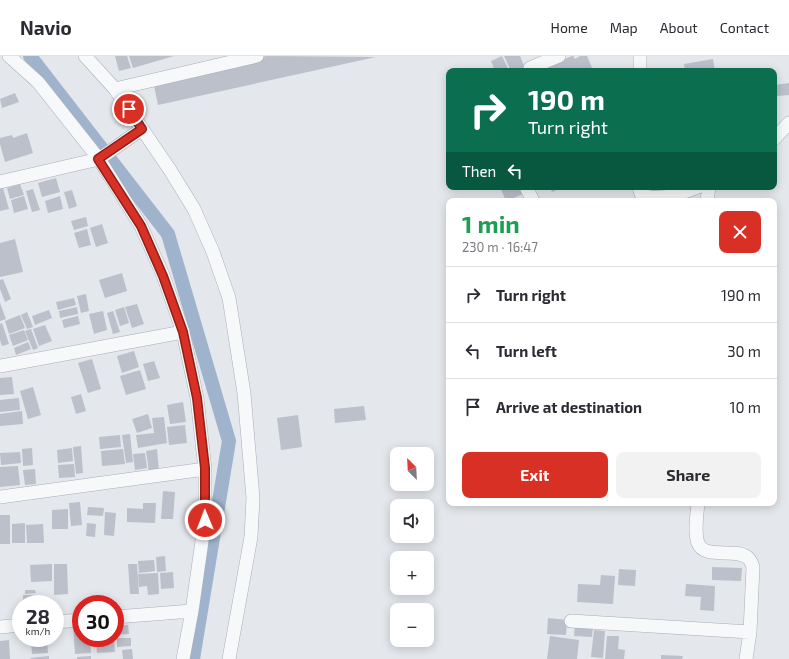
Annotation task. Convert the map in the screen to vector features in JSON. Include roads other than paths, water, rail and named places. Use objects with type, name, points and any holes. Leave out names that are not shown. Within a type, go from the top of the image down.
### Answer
[{"type":"street","points":[[85,56],[115,89],[170,170],[194,209],[213,252],[229,298],[244,393],[253,498],[251,537],[230,659]]},
{"type":"street","points":[[115,89],[257,56]]},
{"type":"street","points":[[529,65],[559,56]]},
{"type":"street","points":[[640,56],[640,68]]},
{"type":"street","points":[[7,58],[38,82],[103,156],[141,226],[163,276],[183,332],[197,398],[205,468],[205,520],[192,611],[183,659]]},
{"type":"street","points":[[777,136],[789,123]]},
{"type":"street","points":[[0,182],[103,156],[142,129]]},
{"type":"street","points":[[640,190],[642,194],[648,198],[680,194],[690,190]]},
{"type":"street","points":[[0,366],[183,332]]},
{"type":"street","points":[[0,497],[205,468]]},
{"type":"street","points":[[698,506],[698,544],[706,551],[736,553],[746,556],[750,559],[753,567],[750,632],[746,659]]},
{"type":"street","points":[[124,616],[192,611]]},
{"type":"street","points":[[572,621],[750,632]]},
{"type":"street","points":[[0,627],[12,626]]},
{"type":"waterway","points":[[30,56],[168,234],[229,441],[193,659]]}]
